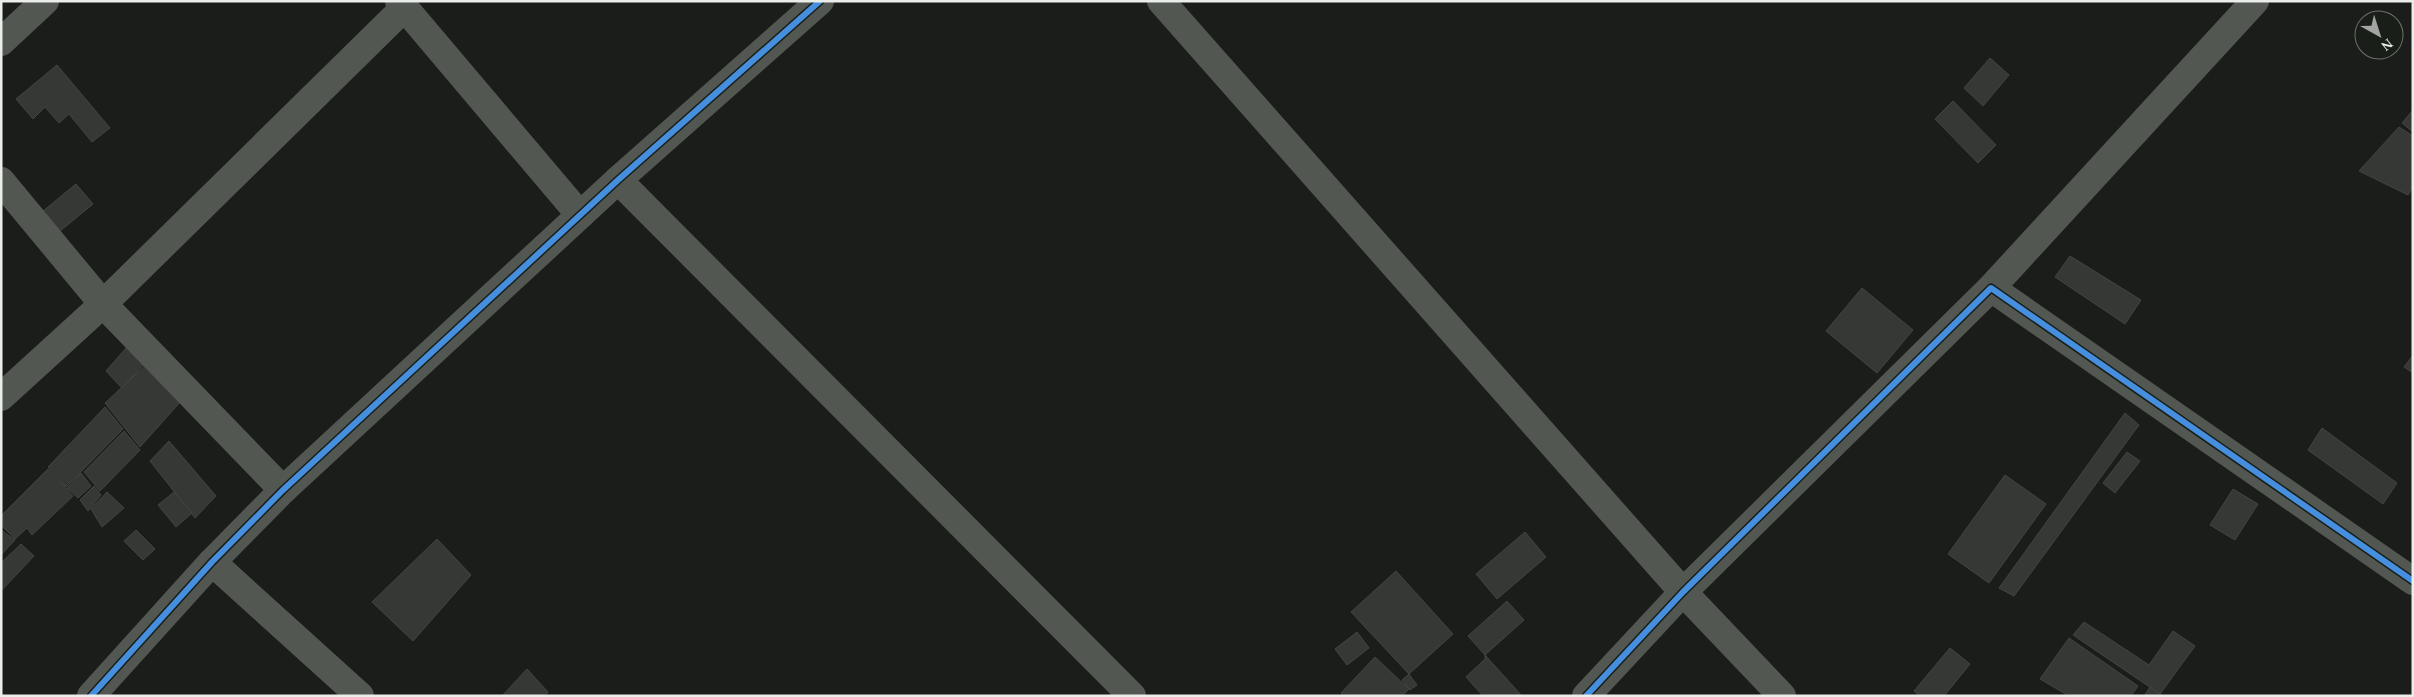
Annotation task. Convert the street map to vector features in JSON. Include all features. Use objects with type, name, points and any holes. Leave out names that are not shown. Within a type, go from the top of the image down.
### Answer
[{"type":"street","points":[[1,42],[45,1]]},
{"type":"street","points":[[91,696],[212,562],[283,490],[618,180],[820,1]]},
{"type":"street","points":[[1161,1],[1683,592],[1782,696]]},
{"type":"street","points":[[1586,696],[1683,592],[1991,288],[2255,1]]},
{"type":"street","points":[[1,397],[103,304],[402,4],[580,215]]},
{"type":"street","points":[[618,180],[1132,696]]},
{"type":"street","points":[[1,181],[103,304],[283,490]]},
{"type":"street","points":[[1991,288],[2413,580]]},
{"type":"street","points":[[212,562],[360,696]]},
{"type":"building","points":[[1990,58],[2009,75],[1983,106],[1964,88]]},
{"type":"building","points":[[57,65],[110,128],[92,142],[69,114],[59,123],[45,107],[33,119],[16,99]]},
{"type":"building","points":[[1953,101],[1996,145],[1978,163],[1935,119]]},
{"type":"building","points":[[2413,110],[2413,132],[2402,123]]},
{"type":"building","points":[[2399,127],[2413,136],[2413,186],[2408,195],[2359,171]]},
{"type":"building","points":[[76,184],[93,204],[54,236],[37,216]]},
{"type":"building","points":[[2070,256],[2141,300],[2125,324],[2055,277]]},
{"type":"building","points":[[1862,288],[1913,330],[1877,373],[1826,331]]},
{"type":"building","points":[[127,347],[145,363],[122,388],[106,371]]},
{"type":"building","points":[[2413,355],[2413,373],[2404,367]]},
{"type":"building","points":[[147,364],[182,400],[140,447],[105,403]]},
{"type":"building","points":[[105,407],[123,429],[66,487],[48,467]]},
{"type":"building","points":[[2125,413],[2139,425],[2014,596],[1999,588]]},
{"type":"building","points":[[2322,428],[2397,483],[2383,504],[2308,450]]},
{"type":"building","points":[[124,431],[140,450],[100,491],[84,472]]},
{"type":"building","points":[[169,441],[216,496],[195,518],[150,461]]},
{"type":"building","points":[[2127,452],[2140,461],[2115,493],[2103,483]]},
{"type":"building","points":[[48,469],[73,496],[32,535],[27,528],[15,539],[1,525],[1,516]]},
{"type":"building","points":[[81,473],[91,486],[78,498],[67,488]]},
{"type":"building","points":[[2005,475],[2046,504],[1989,583],[1948,554]]},
{"type":"building","points":[[94,486],[101,495],[88,511],[80,500]]},
{"type":"building","points":[[2233,489],[2258,504],[2235,540],[2210,525]]},
{"type":"building","points":[[107,492],[124,508],[102,527],[91,509]]},
{"type":"building","points":[[174,492],[192,513],[176,527],[158,505]]},
{"type":"building","points":[[1,530],[15,540],[1,555]]},
{"type":"building","points":[[136,530],[155,549],[143,560],[124,541]]},
{"type":"building","points":[[1525,532],[1546,557],[1497,599],[1476,574]]},
{"type":"building","points":[[437,539],[471,575],[413,641],[372,602]]},
{"type":"building","points":[[21,544],[34,556],[1,591],[1,563]]},
{"type":"building","points":[[1396,571],[1453,634],[1409,674],[1351,612]]},
{"type":"building","points":[[1507,601],[1524,620],[1485,655],[1468,636]]},
{"type":"building","points":[[2084,622],[2149,665],[2173,631],[2195,646],[2160,694],[2073,635]]},
{"type":"building","points":[[1357,632],[1369,648],[1347,665],[1335,649]]},
{"type":"building","points":[[2069,638],[2138,686],[2131,696],[2069,696],[2040,679]]},
{"type":"building","points":[[1950,648],[1970,664],[1944,696],[1920,696],[1914,691]]},
{"type":"building","points":[[1485,655],[1522,696],[1483,696],[1466,677],[1485,659]]},
{"type":"building","points":[[1375,657],[1409,689],[1402,696],[1345,696],[1341,693]]},
{"type":"building","points":[[527,669],[548,692],[545,696],[502,696]]},
{"type":"building","points":[[1409,674],[1417,685],[1410,690],[1402,680]]},
{"type":"building","points":[[2150,687],[2160,694],[2163,696],[2144,696]]},
{"type":"cycle path","points":[[91,696],[212,562],[283,490],[618,180],[820,1]]},
{"type":"cycle path","points":[[1586,696],[1683,592],[1991,288],[2413,581]]}]
